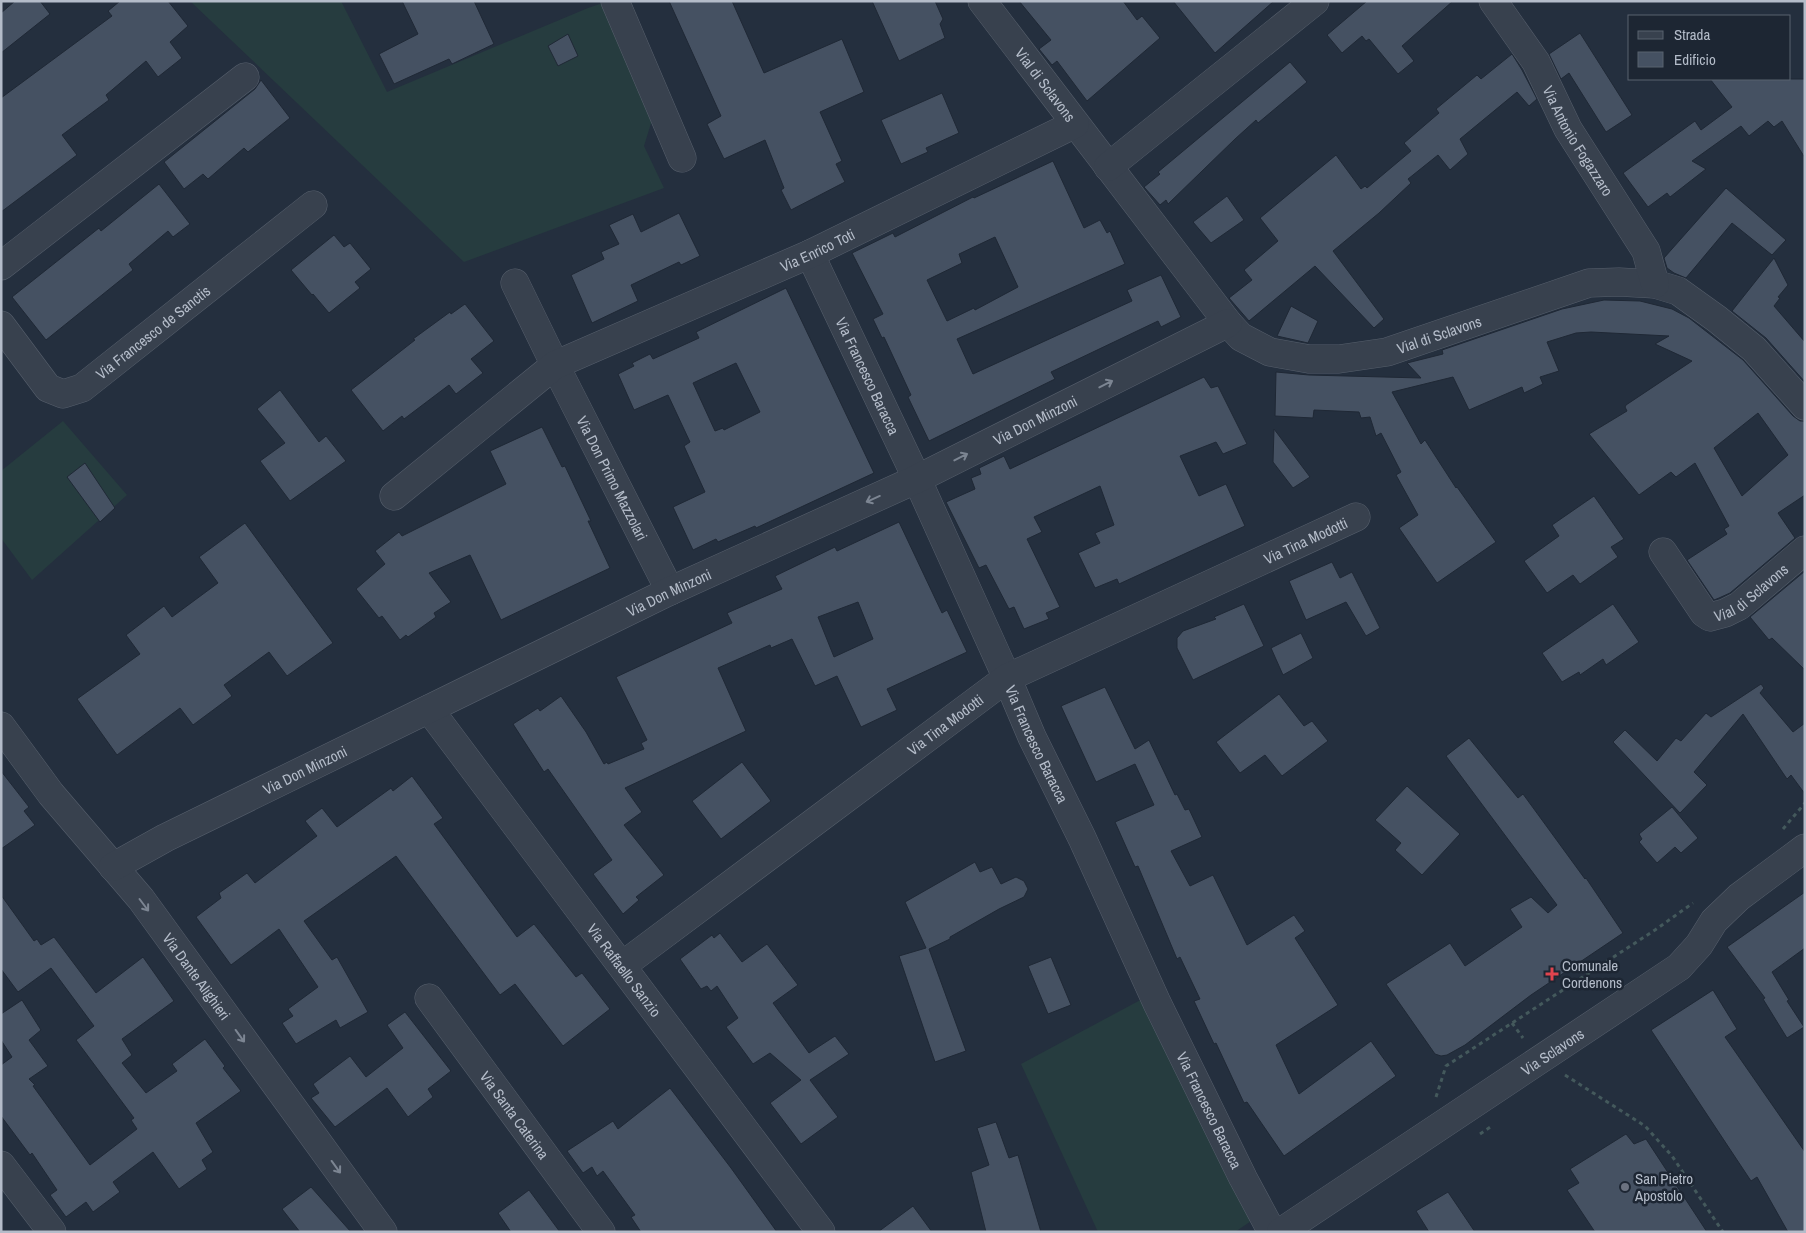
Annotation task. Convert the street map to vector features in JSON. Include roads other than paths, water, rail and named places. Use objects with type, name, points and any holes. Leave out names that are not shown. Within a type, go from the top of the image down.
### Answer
[{"type":"street","points":[[615,1],[682,158]]},
{"type":"street","name":"Vial di Sclavons","points":[[982,1],[1228,323],[1241,337],[1270,352],[1309,359],[1339,359],[1387,352],[1590,283],[1655,284],[1678,292],[1717,319],[1754,350],[1805,406]]},
{"type":"street","points":[[1108,167],[1315,1]]},
{"type":"street","name":"Via Antonio Fogazzaro","points":[[1493,1],[1536,62],[1568,129],[1646,251],[1655,284]]},
{"type":"street","points":[[1,266],[245,78]]},
{"type":"street","name":"Via Enrico Toti","points":[[555,365],[810,254],[1075,124]]},
{"type":"street","name":"Via Francesco de Sanctis","points":[[1,325],[48,388],[63,394],[82,388],[313,205]]},
{"type":"street","name":"Via Francesco Baracca","points":[[810,254],[917,479],[1032,737],[1082,838],[1157,1002],[1243,1178],[1272,1232]]},
{"type":"street","name":"Via Don Primo Mazzolari","points":[[515,282],[670,591]]},
{"type":"street","name":"Via Don Minzoni","points":[[113,867],[165,838],[670,591],[917,479],[1228,323]]},
{"type":"street","points":[[394,496],[555,365]]},
{"type":"street","name":"Via Tina Modotti","points":[[623,965],[1007,678],[1356,517]]},
{"type":"street","name":"Vial di Sclavons","points":[[1663,552],[1704,613],[1710,617],[1739,606],[1805,550]]},
{"type":"street","name":"Via Raffaello Sanzio","points":[[429,709],[822,1232]]},
{"type":"street","name":"Via Dante Alighieri","points":[[1,726],[51,794],[141,899],[383,1232]]},
{"type":"street","name":"Via Sclavons","points":[[1281,1232],[1679,967],[1700,944],[1714,921],[1739,897],[1805,848]]},
{"type":"street","name":"Via Santa Caterina","points":[[429,998],[601,1232]]},
{"type":"street","points":[[1,1165],[52,1232]]},
{"type":"place","name":"Comunale Cordenons","points":[[1552,974]]},
{"type":"place","name":"San Pietro Apostolo","points":[[1625,1187]]}]
